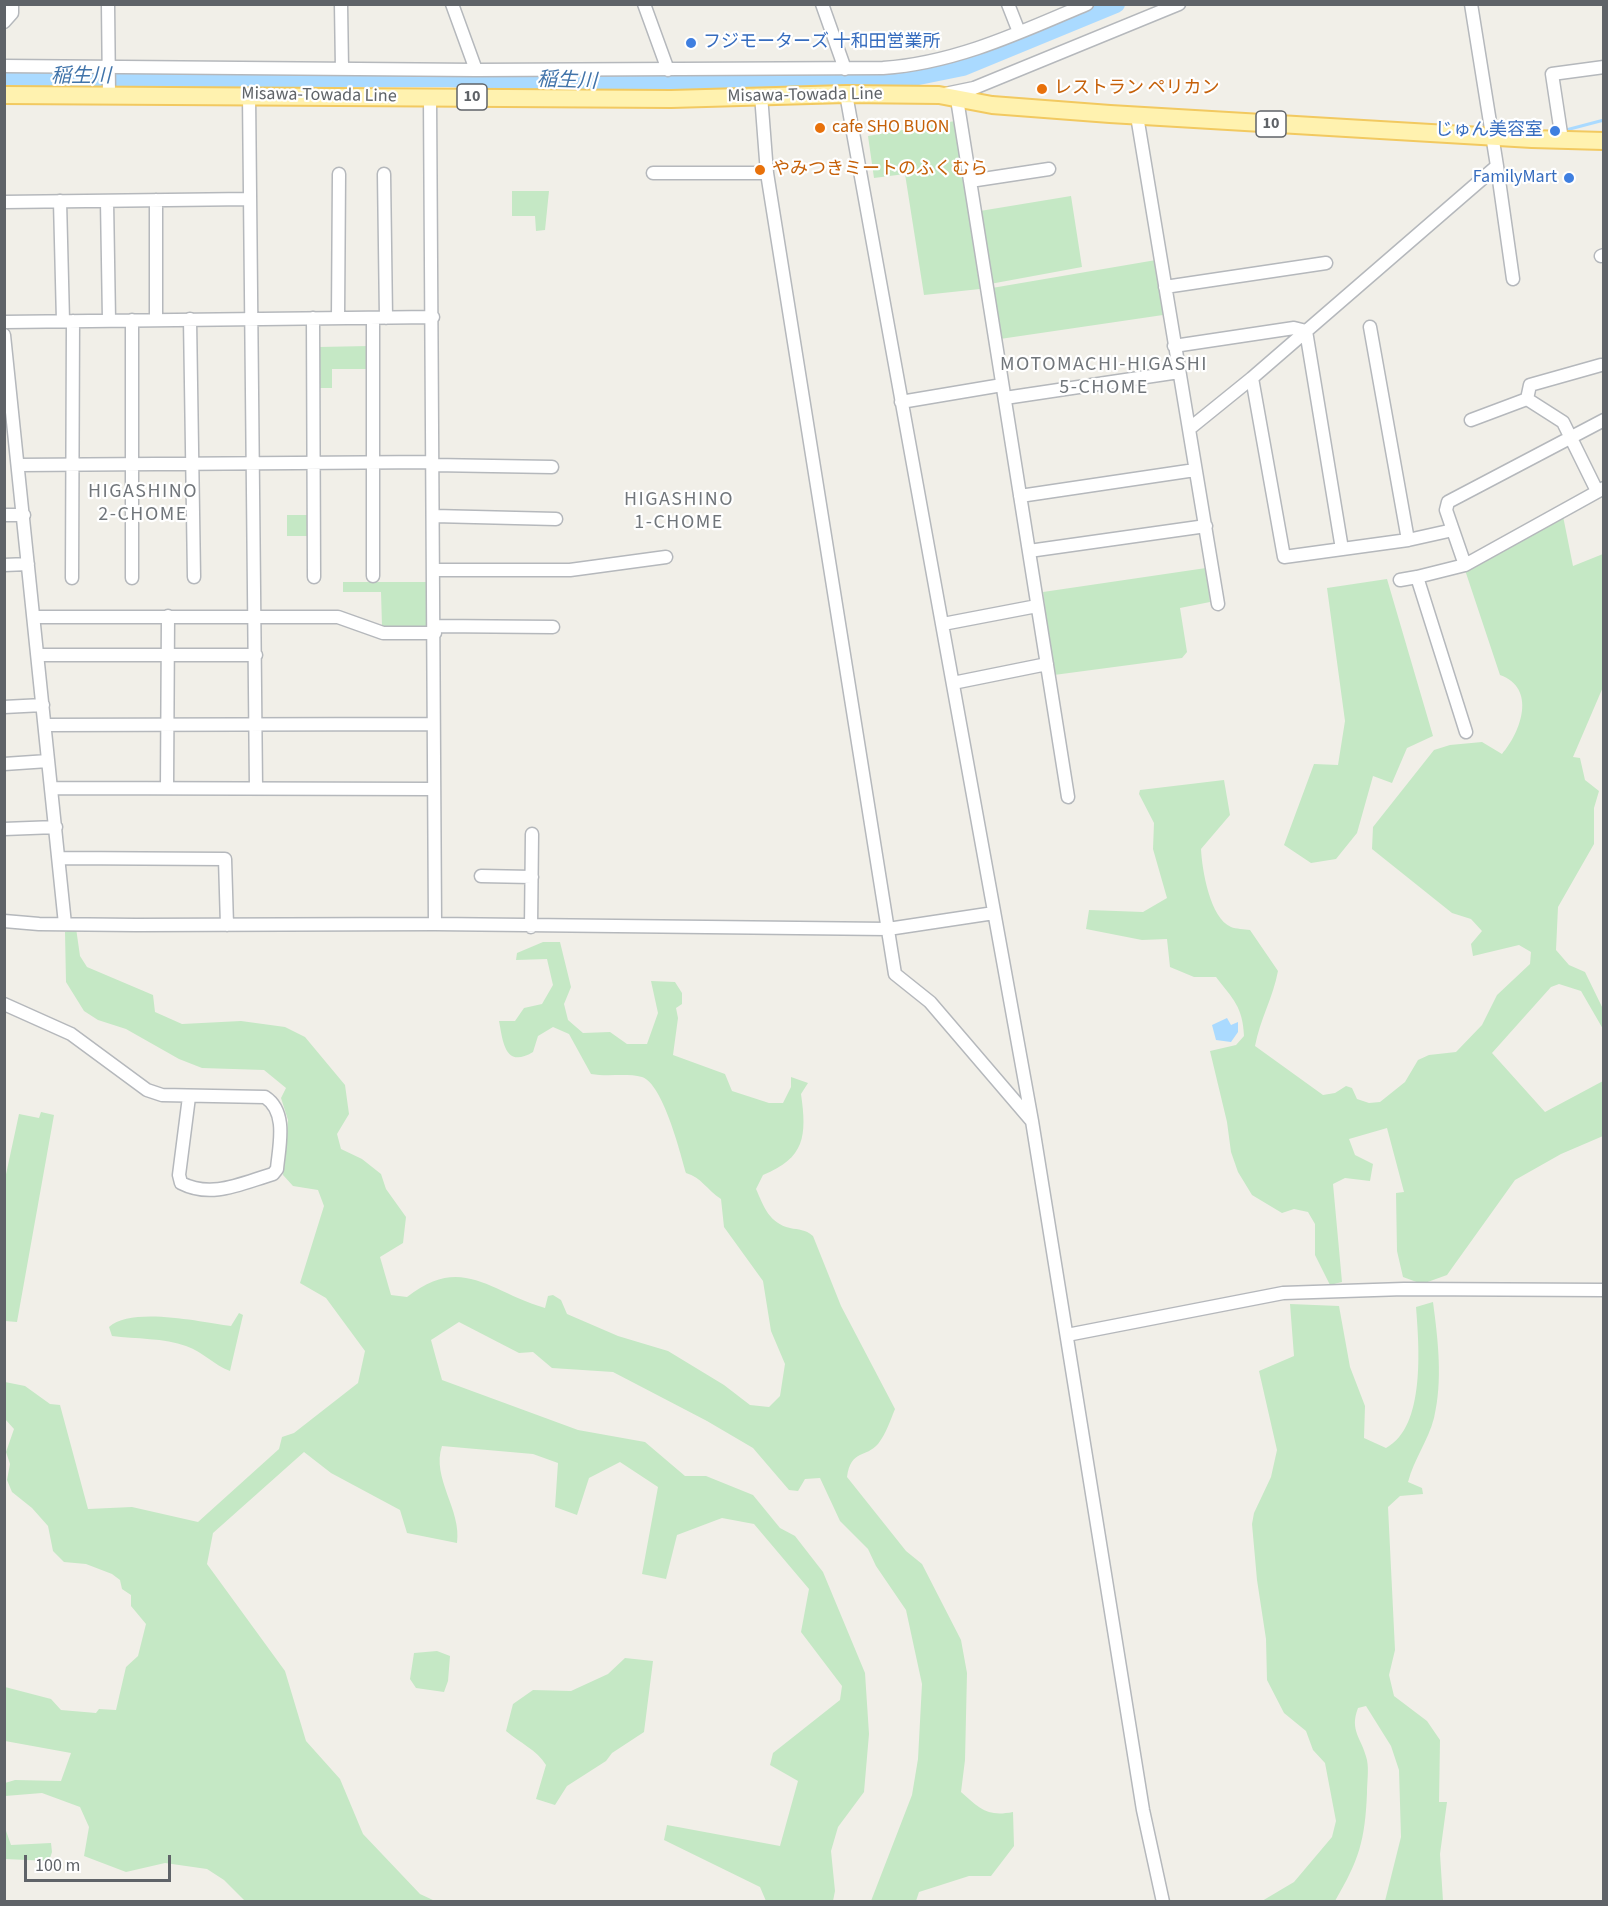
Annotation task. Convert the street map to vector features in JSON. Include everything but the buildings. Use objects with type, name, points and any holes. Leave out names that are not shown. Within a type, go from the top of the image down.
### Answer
[{"type":"main road","name":"Misawa-Towada Line","points":[[4,95],[109,89],[249,94],[671,99],[761,95],[939,95],[992,105],[1137,116],[1562,141],[1604,141]]},
{"type":"street","points":[[4,22],[12,13],[12,4]]},
{"type":"street","points":[[108,4],[109,89]]},
{"type":"street","points":[[341,4],[342,69]]},
{"type":"street","points":[[452,4],[476,70]]},
{"type":"street","points":[[644,4],[668,70]]},
{"type":"street","points":[[822,4],[845,69]]},
{"type":"street","points":[[1008,4],[1019,32]]},
{"type":"street","points":[[4,66],[476,70],[845,69],[931,63],[1019,32],[1088,4]]},
{"type":"street","name":"10","points":[[939,95],[974,88],[1179,4]]},
{"type":"street","points":[[1472,4],[1513,279]]},
{"type":"street","points":[[1562,141],[1552,74],[1603,72]]},
{"type":"street","points":[[249,94],[256,788]]},
{"type":"street","points":[[846,94],[1032,1121],[1143,1810],[1163,1902]]},
{"type":"street","points":[[761,95],[767,173],[895,974],[930,1002],[1032,1121]]},
{"type":"street","points":[[430,97],[435,570],[433,789],[435,924]]},
{"type":"street","points":[[957,99],[1068,798]]},
{"type":"street","points":[[1137,116],[1218,604]]},
{"type":"street","points":[[1189,429],[1252,378],[1497,166]]},
{"type":"street","points":[[970,182],[1049,169]]},
{"type":"street","points":[[654,172],[767,173]]},
{"type":"street","points":[[338,318],[339,174]]},
{"type":"street","points":[[373,576],[374,463],[384,174]]},
{"type":"street","points":[[4,202],[249,199]]},
{"type":"street","points":[[156,200],[156,320]]},
{"type":"street","points":[[60,201],[68,321],[72,578]]},
{"type":"street","points":[[107,201],[109,320]]},
{"type":"street","points":[[1165,287],[1326,263]]},
{"type":"street","points":[[313,318],[314,577]]},
{"type":"street","points":[[4,322],[433,318]]},
{"type":"street","points":[[132,320],[132,578]]},
{"type":"street","points":[[190,320],[194,577]]},
{"type":"street","points":[[1370,327],[1408,540]]},
{"type":"street","points":[[1174,346],[1293,328],[1306,330]]},
{"type":"street","points":[[1306,330],[1342,549]]},
{"type":"street","points":[[4,335],[60,858],[65,924]]},
{"type":"street","points":[[1527,399],[1530,385],[1600,365]]},
{"type":"street","points":[[1005,398],[1179,372]]},
{"type":"street","points":[[1252,378],[1284,557],[1408,540],[1453,530]]},
{"type":"street","points":[[901,402],[1002,385]]},
{"type":"street","points":[[1471,420],[1527,399]]},
{"type":"street","points":[[1400,580],[1465,565],[1600,490],[1563,422],[1527,399]]},
{"type":"street","points":[[1465,565],[1446,510],[1448,502],[1604,420]]},
{"type":"street","points":[[18,465],[374,463],[552,467]]},
{"type":"street","points":[[1020,496],[1195,470]]},
{"type":"street","points":[[4,515],[24,514]]},
{"type":"street","points":[[434,516],[556,519]]},
{"type":"street","points":[[1029,551],[1206,526]]},
{"type":"street","points":[[435,570],[570,570],[666,557]]},
{"type":"street","points":[[4,566],[28,564]]},
{"type":"street","points":[[1417,577],[1467,732]]},
{"type":"street","points":[[943,624],[1037,606]]},
{"type":"street","points":[[167,788],[168,616]]},
{"type":"street","points":[[34,617],[338,618],[383,633],[434,629],[553,627]]},
{"type":"street","points":[[38,655],[256,655]]},
{"type":"street","points":[[953,683],[1047,664]]},
{"type":"street","points":[[4,707],[43,705]]},
{"type":"street","points":[[45,725],[434,724]]},
{"type":"street","points":[[4,764],[48,762]]},
{"type":"street","points":[[51,788],[433,789]]},
{"type":"street","points":[[4,829],[56,827]]},
{"type":"street","points":[[531,927],[532,834]]},
{"type":"street","points":[[60,858],[225,858],[227,925]]},
{"type":"street","points":[[481,876],[532,877]]},
{"type":"street","points":[[4,921],[65,924],[435,924],[531,927],[888,929],[994,913]]},
{"type":"street","points":[[4,1004],[71,1034],[147,1090],[162,1095],[265,1097],[272,1102],[281,1127],[277,1169],[273,1174],[220,1191],[191,1188],[182,1183],[179,1175],[189,1096]]},
{"type":"street","points":[[1067,1335],[1283,1293],[1404,1289],[1604,1290]]},
{"type":"green space","points":[[955,121],[980,289],[924,295],[905,174],[874,178],[868,136]]},
{"type":"green space","points":[[512,191],[549,191],[545,230],[536,231],[535,216],[512,216]]},
{"type":"green space","points":[[1071,196],[1082,267],[990,284],[980,211]]},
{"type":"green space","points":[[1156,260],[1163,315],[1000,339],[992,288]]},
{"type":"green space","points":[[369,346],[369,369],[332,369],[332,388],[319,388],[319,347]]},
{"type":"green space","points":[[287,515],[310,515],[309,536],[287,536]]},
{"type":"green space","points":[[1563,516],[1573,566],[1603,554],[1603,687],[1573,757],[1580,758],[1585,780],[1599,791],[1594,808],[1594,844],[1558,907],[1556,950],[1569,965],[1585,972],[1603,1009],[1603,1029],[1581,991],[1559,984],[1551,987],[1492,1053],[1545,1112],[1603,1081],[1603,1136],[1561,1154],[1515,1180],[1447,1275],[1422,1284],[1403,1277],[1397,1251],[1396,1193],[1404,1192],[1387,1128],[1349,1139],[1355,1155],[1373,1164],[1370,1181],[1345,1178],[1333,1184],[1342,1282],[1330,1285],[1315,1255],[1315,1224],[1308,1212],[1294,1209],[1282,1213],[1252,1195],[1238,1172],[1231,1152],[1227,1122],[1210,1051],[1236,1045],[1244,1036],[1242,1018],[1232,998],[1216,977],[1194,977],[1170,967],[1167,939],[1142,940],[1086,929],[1089,910],[1143,912],[1167,898],[1153,849],[1154,823],[1139,794],[1140,790],[1224,780],[1230,815],[1201,849],[1208,892],[1224,922],[1233,928],[1250,930],[1278,971],[1255,1046],[1323,1095],[1335,1093],[1346,1086],[1352,1088],[1357,1099],[1369,1103],[1380,1102],[1405,1082],[1418,1060],[1429,1055],[1456,1052],[1482,1025],[1497,995],[1530,964],[1531,952],[1519,945],[1473,956],[1471,944],[1482,931],[1471,919],[1452,913],[1372,849],[1373,827],[1434,750],[1450,745],[1482,742],[1502,754],[1509,745],[1519,723],[1522,700],[1519,690],[1511,681],[1500,675],[1465,570]]},
{"type":"green space","points":[[1206,568],[1210,602],[1180,608],[1187,652],[1182,658],[1054,675],[1043,592]]},
{"type":"green space","points":[[1387,579],[1433,736],[1407,748],[1392,783],[1373,776],[1357,833],[1336,859],[1311,863],[1284,845],[1314,764],[1338,765],[1345,721],[1327,588]]},
{"type":"green space","points":[[343,582],[427,582],[426,629],[382,626],[381,592],[343,592]]},
{"type":"green space","points":[[76,928],[80,956],[87,967],[153,995],[155,1012],[182,1024],[241,1021],[285,1027],[305,1037],[345,1085],[349,1114],[337,1134],[341,1149],[362,1159],[381,1174],[386,1189],[406,1217],[403,1243],[380,1257],[391,1295],[407,1297],[426,1284],[444,1278],[460,1277],[475,1280],[545,1308],[548,1296],[553,1295],[561,1300],[567,1314],[618,1336],[668,1351],[724,1385],[750,1405],[769,1407],[780,1396],[785,1364],[771,1331],[763,1281],[724,1227],[721,1199],[696,1177],[686,1173],[670,1120],[650,1082],[636,1076],[591,1074],[569,1034],[553,1027],[538,1036],[533,1052],[516,1057],[507,1051],[499,1021],[515,1021],[524,1008],[542,1004],[553,985],[547,959],[516,960],[517,953],[543,942],[560,942],[571,987],[564,1004],[568,1020],[583,1033],[610,1032],[627,1044],[647,1044],[658,1013],[651,981],[675,982],[682,993],[682,1004],[676,1008],[678,1018],[673,1055],[725,1074],[732,1091],[769,1103],[783,1103],[791,1087],[791,1077],[808,1083],[801,1094],[804,1122],[800,1144],[788,1161],[763,1175],[756,1189],[772,1218],[783,1226],[805,1231],[813,1236],[841,1306],[895,1409],[881,1440],[873,1448],[855,1458],[847,1477],[906,1551],[922,1564],[961,1640],[967,1673],[965,1760],[961,1792],[984,1810],[997,1813],[1013,1812],[1014,1846],[991,1876],[969,1876],[919,1892],[916,1901],[871,1901],[912,1795],[918,1759],[922,1684],[906,1610],[876,1566],[868,1549],[840,1521],[820,1478],[805,1479],[798,1491],[789,1490],[753,1448],[613,1372],[552,1368],[533,1352],[519,1353],[459,1322],[431,1340],[442,1380],[578,1430],[645,1442],[685,1476],[706,1476],[753,1495],[780,1528],[795,1536],[823,1572],[865,1673],[869,1734],[864,1792],[838,1827],[831,1851],[835,1891],[833,1901],[766,1901],[760,1887],[664,1840],[667,1825],[780,1846],[798,1781],[770,1765],[773,1753],[840,1700],[842,1686],[801,1632],[809,1589],[754,1524],[722,1518],[677,1535],[666,1579],[642,1574],[658,1487],[620,1462],[589,1478],[577,1515],[555,1507],[558,1463],[533,1454],[442,1446],[440,1470],[455,1518],[457,1543],[407,1533],[400,1510],[331,1473],[304,1452],[213,1533],[207,1564],[285,1671],[306,1741],[340,1779],[363,1834],[420,1894],[435,1901],[245,1901],[224,1880],[207,1869],[165,1863],[126,1872],[84,1856],[89,1827],[80,1807],[42,1793],[5,1796],[5,1783],[15,1780],[61,1781],[71,1753],[5,1741],[5,1687],[51,1699],[61,1710],[96,1713],[99,1709],[116,1710],[126,1667],[138,1656],[146,1624],[131,1606],[131,1595],[122,1589],[120,1580],[112,1574],[86,1564],[64,1562],[53,1551],[48,1526],[32,1508],[12,1492],[7,1480],[10,1464],[6,1452],[14,1429],[5,1419],[5,1382],[25,1386],[50,1404],[60,1405],[88,1509],[132,1507],[198,1522],[279,1449],[282,1437],[294,1433],[358,1383],[365,1351],[326,1298],[300,1283],[324,1206],[318,1190],[293,1186],[283,1175],[288,1120],[281,1098],[286,1088],[264,1070],[202,1068],[179,1059],[126,1029],[98,1020],[84,1011],[66,982],[65,932]]},
{"type":"green space","points":[[41,1112],[54,1115],[17,1322],[5,1321],[5,1179],[19,1114],[39,1118]]},
{"type":"green space","points":[[1433,1302],[1439,1360],[1437,1404],[1434,1418],[1408,1482],[1422,1488],[1423,1494],[1400,1496],[1388,1507],[1395,1650],[1389,1675],[1394,1696],[1427,1721],[1440,1740],[1439,1802],[1447,1802],[1440,1854],[1443,1901],[1385,1901],[1401,1837],[1399,1770],[1391,1746],[1366,1706],[1358,1708],[1355,1723],[1368,1764],[1365,1824],[1359,1850],[1343,1887],[1335,1901],[1262,1901],[1294,1882],[1332,1837],[1336,1821],[1325,1763],[1313,1750],[1306,1731],[1284,1713],[1267,1680],[1266,1639],[1257,1580],[1252,1524],[1254,1513],[1271,1477],[1277,1450],[1259,1371],[1294,1356],[1290,1304],[1339,1306],[1350,1367],[1365,1406],[1364,1438],[1386,1448],[1399,1437],[1408,1422],[1414,1404],[1418,1363],[1416,1307]]},
{"type":"green space","points":[[239,1313],[243,1315],[230,1371],[178,1343],[112,1336],[109,1327],[134,1317],[150,1316],[231,1326]]},
{"type":"green space","points":[[437,1651],[450,1656],[448,1681],[444,1692],[416,1688],[410,1679],[414,1653]]},
{"type":"green space","points":[[625,1658],[653,1661],[644,1732],[612,1753],[606,1761],[567,1786],[555,1805],[536,1799],[546,1765],[533,1751],[506,1731],[513,1704],[533,1690],[571,1691],[608,1674]]},
{"type":"green space","points":[[5,1828],[11,1845],[51,1843],[52,1852],[49,1861],[5,1859]]},
{"type":"water","points":[[1227,1018],[1231,1025],[1238,1022],[1238,1032],[1231,1042],[1216,1040],[1212,1025]]},
{"type":"waterway","name":"稲生川","points":[[4,78],[448,78],[600,83],[894,81],[963,67],[1116,4]]},
{"type":"waterway","points":[[1566,130],[1604,120]]},
{"type":"place","name":"フジモーターズ 十和田営業所","points":[[691,43]]},
{"type":"place","name":"レストラン ペリカン","points":[[1042,89]]},
{"type":"place","name":"cafe SHO BUON","points":[[820,128]]},
{"type":"place","name":"じゅん美容室","points":[[1555,131]]},
{"type":"place","name":"やみつきミートのふくむら","points":[[760,170]]},
{"type":"place","name":"FamilyMart","points":[[1569,178]]},
{"type":"district","name":"MOTOMACHI-HIGASHI 5-CHOME","points":[[1104,378]]},
{"type":"district","name":"HIGASHINO 2-CHOME","points":[[143,504]]},
{"type":"district","name":"HIGASHINO 1-CHOME","points":[[679,512]]}]
